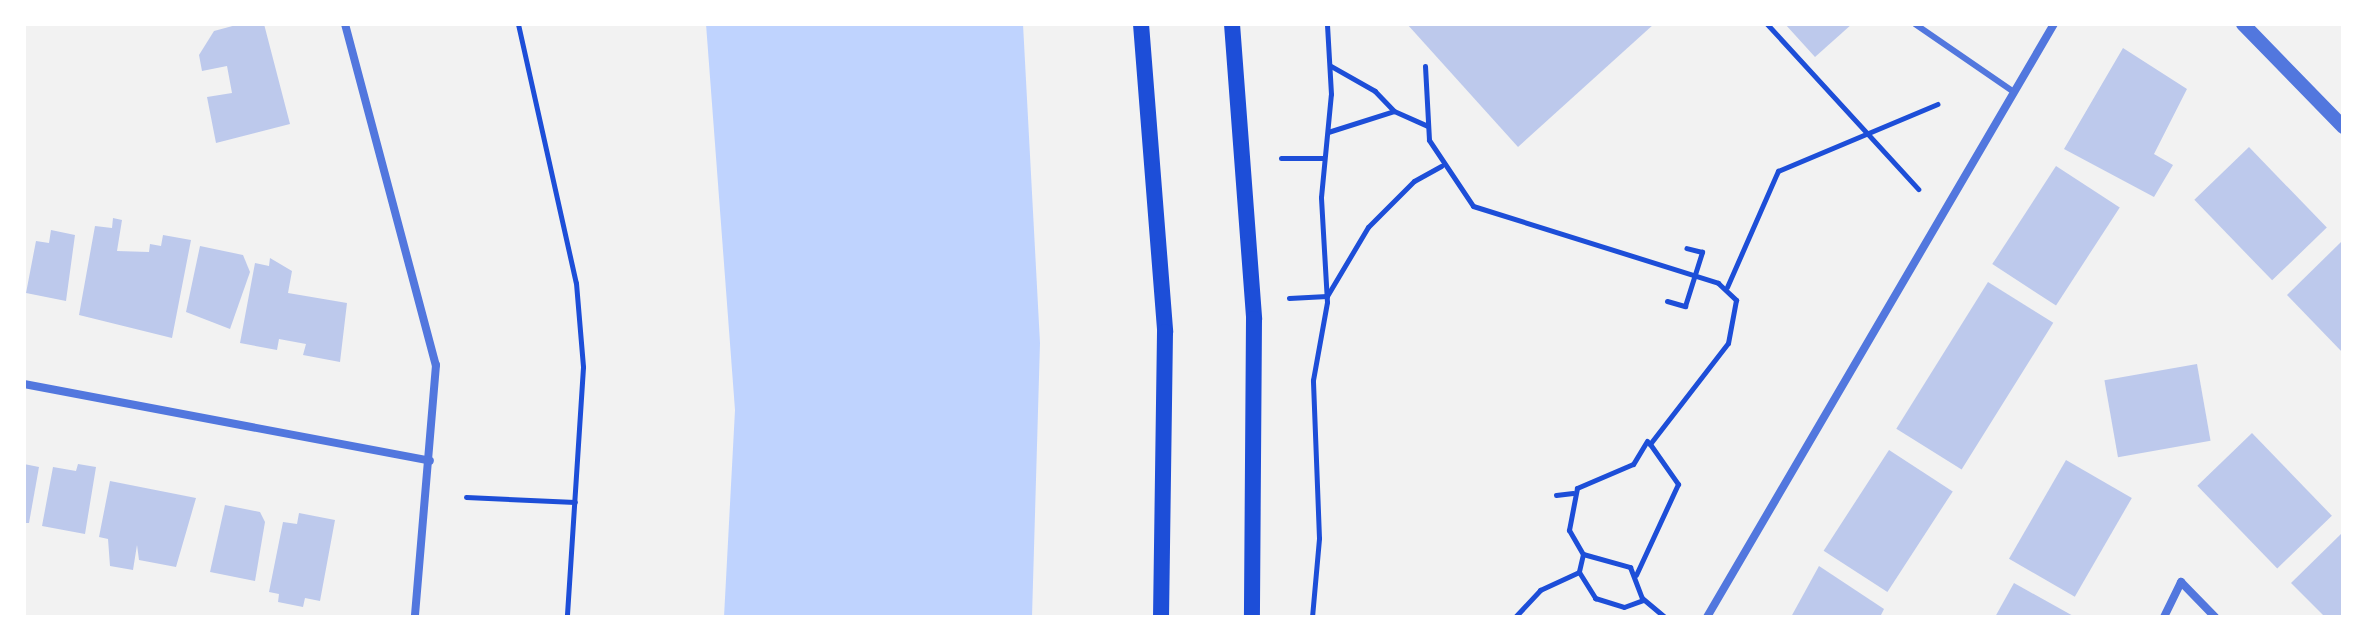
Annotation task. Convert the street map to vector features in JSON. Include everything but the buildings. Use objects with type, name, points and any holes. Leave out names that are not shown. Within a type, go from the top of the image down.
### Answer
[{"type":"main road","points":[[1141,24],[1165,332],[1161,617]]},
{"type":"main road","points":[[1232,24],[1254,319],[1252,617]]},
{"type":"street","points":[[345,24],[436,365],[415,617]]},
{"type":"street","points":[[1707,617],[2054,24]]},
{"type":"street","points":[[2243,24],[2343,127]]},
{"type":"street","points":[[24,384],[430,461]]},
{"type":"street","points":[[2164,617],[2181,582],[2215,617]]},
{"type":"lane","points":[[1915,24],[2014,92]]},
{"type":"path","points":[[518,24],[576,283],[583,367],[567,617]]},
{"type":"path","points":[[1312,617],[1319,526],[1313,380],[1327,296],[1324,158],[1331,66],[1327,24]]},
{"type":"path","points":[[1767,24],[1918,189]]},
{"type":"path","points":[[1331,66],[1375,91],[1394,111],[1427,126]]},
{"type":"path","points":[[1425,66],[1427,126],[1441,166],[1473,206],[1499,218],[1727,287],[1736,300],[1734,331],[1648,442],[1621,472],[1585,481],[1574,493],[1569,530],[1583,554],[1579,572],[1603,604],[1624,607],[1643,600]]},
{"type":"path","points":[[1727,287],[1778,171],[1865,131],[1937,104]]},
{"type":"path","points":[[1328,132],[1394,111]]},
{"type":"path","points":[[1281,158],[1324,158]]},
{"type":"path","points":[[1327,296],[1368,227],[1414,181],[1441,166]]},
{"type":"path","points":[[1667,301],[1685,306],[1702,252],[1686,248]]},
{"type":"path","points":[[1289,298],[1327,296]]},
{"type":"path","points":[[1636,575],[1678,484],[1648,442]]},
{"type":"path","points":[[1556,495],[1574,493]]},
{"type":"path","points":[[466,497],[575,502]]},
{"type":"path","points":[[1583,554],[1622,561],[1636,575],[1643,600],[1665,617]]},
{"type":"path","points":[[1515,617],[1540,590],[1579,572]]},
{"type":"water","points":[[706,24],[1023,24],[1040,343],[1032,617],[724,617],[735,410]]}]
